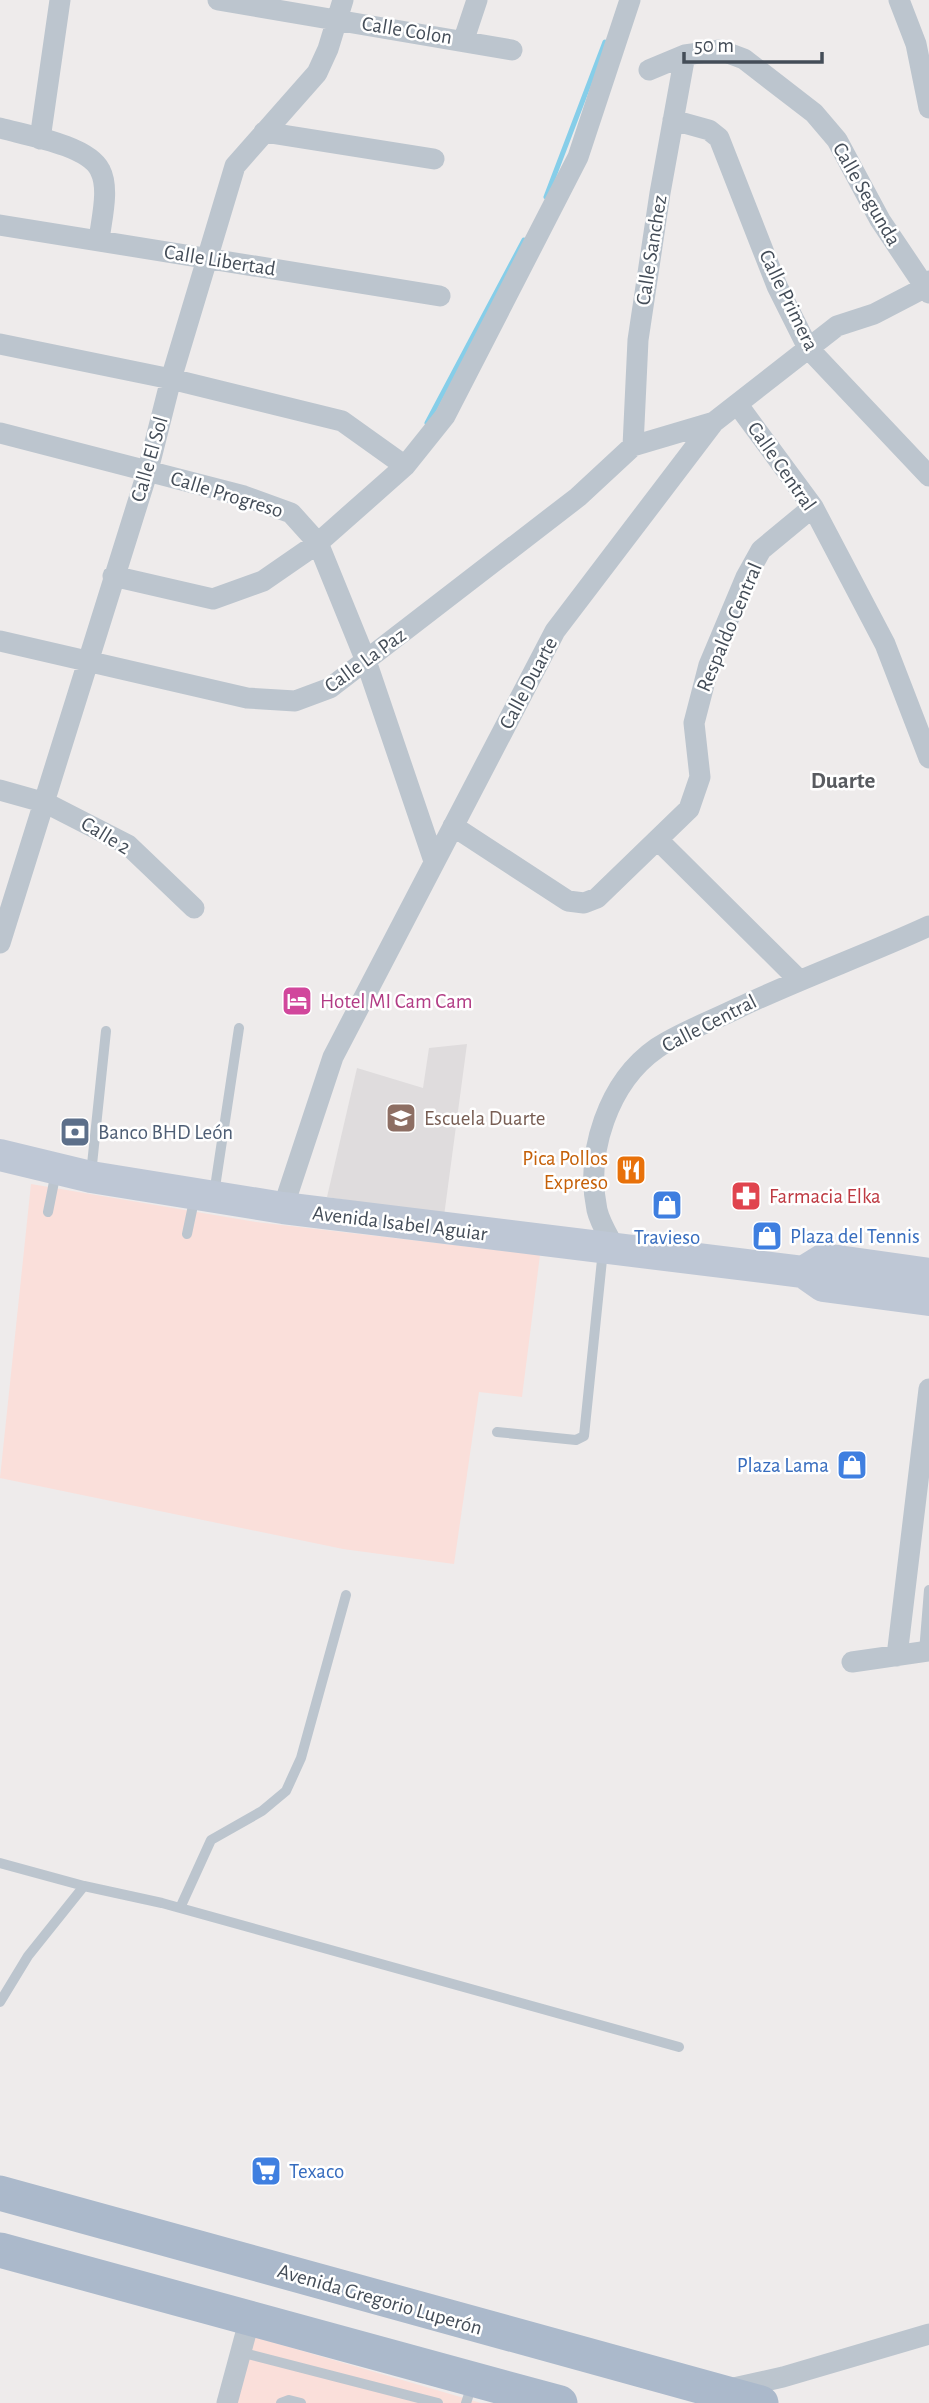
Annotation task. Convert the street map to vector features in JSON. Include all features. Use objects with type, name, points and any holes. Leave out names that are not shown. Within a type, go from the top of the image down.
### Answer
[{"type":"main road","name":"Avenida Isabel Aguiar","points":[[0,1155],[91,1177],[204,1196],[803,1272],[823,1286],[929,1300]]},
{"type":"main road","name":"Avenida Isabel Aguiar","points":[[803,1272],[824,1259],[929,1274]]},
{"type":"main road","name":"Avenida Gregorio Luperón","points":[[0,2193],[761,2403]]},
{"type":"main road","points":[[0,2250],[250,2318],[470,2391],[560,2403]]},
{"type":"street","points":[[40,139],[60,0]]},
{"type":"street","name":"Calle Colon","points":[[218,0],[341,10],[512,50]]},
{"type":"street","points":[[464,39],[477,0]]},
{"type":"street","points":[[113,576],[213,599],[263,581],[318,543],[405,466],[445,416],[578,157],[630,0]]},
{"type":"street","points":[[899,0],[925,44],[929,108]]},
{"type":"street","name":"Calle El Sol","points":[[0,943],[46,803],[86,661],[148,470],[171,379],[235,166],[317,73],[341,10]]},
{"type":"street","name":"Calle Segunda","points":[[649,70],[685,55],[720,50],[744,59],[814,113],[837,140],[880,220],[928,287]]},
{"type":"street","name":"Calle Sanchez","points":[[633,446],[638,340],[685,55]]},
{"type":"street","name":"Calle Primera","points":[[673,120],[709,130],[719,138],[777,286],[808,348],[929,475]]},
{"type":"street","points":[[0,128],[75,150],[90,158],[100,170],[104,190],[99,241]]},
{"type":"street","points":[[264,132],[433,159]]},
{"type":"street","name":"Calle Libertad","points":[[0,225],[440,296]]},
{"type":"street","name":"Calle Duarte","points":[[283,1208],[333,1057],[555,631],[714,422],[838,326],[874,314],[928,287]]},
{"type":"street","points":[[0,344],[171,379],[342,421],[405,466]]},
{"type":"street","name":"Calle Central","points":[[738,405],[813,507],[885,644],[929,758]]},
{"type":"street","points":[[633,446],[714,422]]},
{"type":"street","name":"Calle Progreso","points":[[0,433],[244,496],[290,513],[318,543],[366,661],[434,861]]},
{"type":"street","name":"Calle La Paz","points":[[0,641],[273,702],[314,697],[366,661],[578,497],[633,446]]},
{"type":"street","name":"Respaldo Central","points":[[453,826],[557,895],[576,903],[597,898],[659,841],[688,809],[696,795],[700,777],[694,723],[697,703],[709,665],[746,578],[761,551],[813,507]]},
{"type":"street","name":"Calle 2","points":[[0,790],[46,803],[128,845],[194,908]]},
{"type":"street","points":[[659,841],[798,979]]},
{"type":"street","name":"Calle Central","points":[[609,1248],[597,1210],[596,1152],[606,1111],[627,1077],[656,1049],[798,979],[929,926]]},
{"type":"street","points":[[897,1656],[929,1390]]},
{"type":"street","points":[[852,1662],[926,1651]]},
{"type":"street","points":[[227,2403],[250,2318]]},
{"type":"street","points":[[718,2392],[783,2377],[929,2334]]},
{"type":"lane","points":[[187,1234],[204,1196],[239,1028]]},
{"type":"lane","points":[[91,1177],[106,1031]]},
{"type":"lane","points":[[48,1212],[57,1169]]},
{"type":"lane","points":[[497,1432],[576,1440],[584,1436],[609,1248]]},
{"type":"lane","points":[[926,1651],[929,1591]]},
{"type":"lane","points":[[180,1908],[211,1840],[262,1811],[286,1791],[301,1758],[346,1595]]},
{"type":"lane","points":[[0,1863],[180,1908],[679,2047]]},
{"type":"lane","points":[[0,2001],[5,1983],[84,1886]]},
{"type":"lane","points":[[240,2352],[439,2403]]},
{"type":"lane","points":[[281,2403],[301,2403]]},
{"type":"shaded area","name":"Escuela Duarte","points":[[467,1044],[444,1216],[327,1197],[357,1068],[423,1088],[429,1048]]},
{"type":"shaded area","points":[[31,1184],[256,1222],[540,1255],[522,1397],[479,1392],[454,1564],[343,1549],[0,1478]]},
{"type":"shaded area","points":[[245,2334],[481,2403],[230,2403]]},
{"type":"waterway","points":[[546,197],[605,42]]},
{"type":"waterway","points":[[427,423],[524,240]]},
{"type":"place","name":"Hotel MI Cam Cam","points":[[297,1001]]},
{"type":"place","name":"Escuela Duarte","points":[[401,1118]]},
{"type":"place","name":"Banco BHD León","points":[[75,1132]]},
{"type":"place","name":"Pica Pollos Expreso","points":[[631,1170]]},
{"type":"place","name":"Farmacia Elka","points":[[746,1196]]},
{"type":"place","name":"Travieso","points":[[667,1205]]},
{"type":"place","name":"Plaza del Tennis","points":[[767,1236]]},
{"type":"place","name":"Plaza Lama","points":[[852,1465]]},
{"type":"place","name":"Texaco","points":[[266,2171]]},
{"type":"district","name":"Duarte","points":[[843,780]]}]
